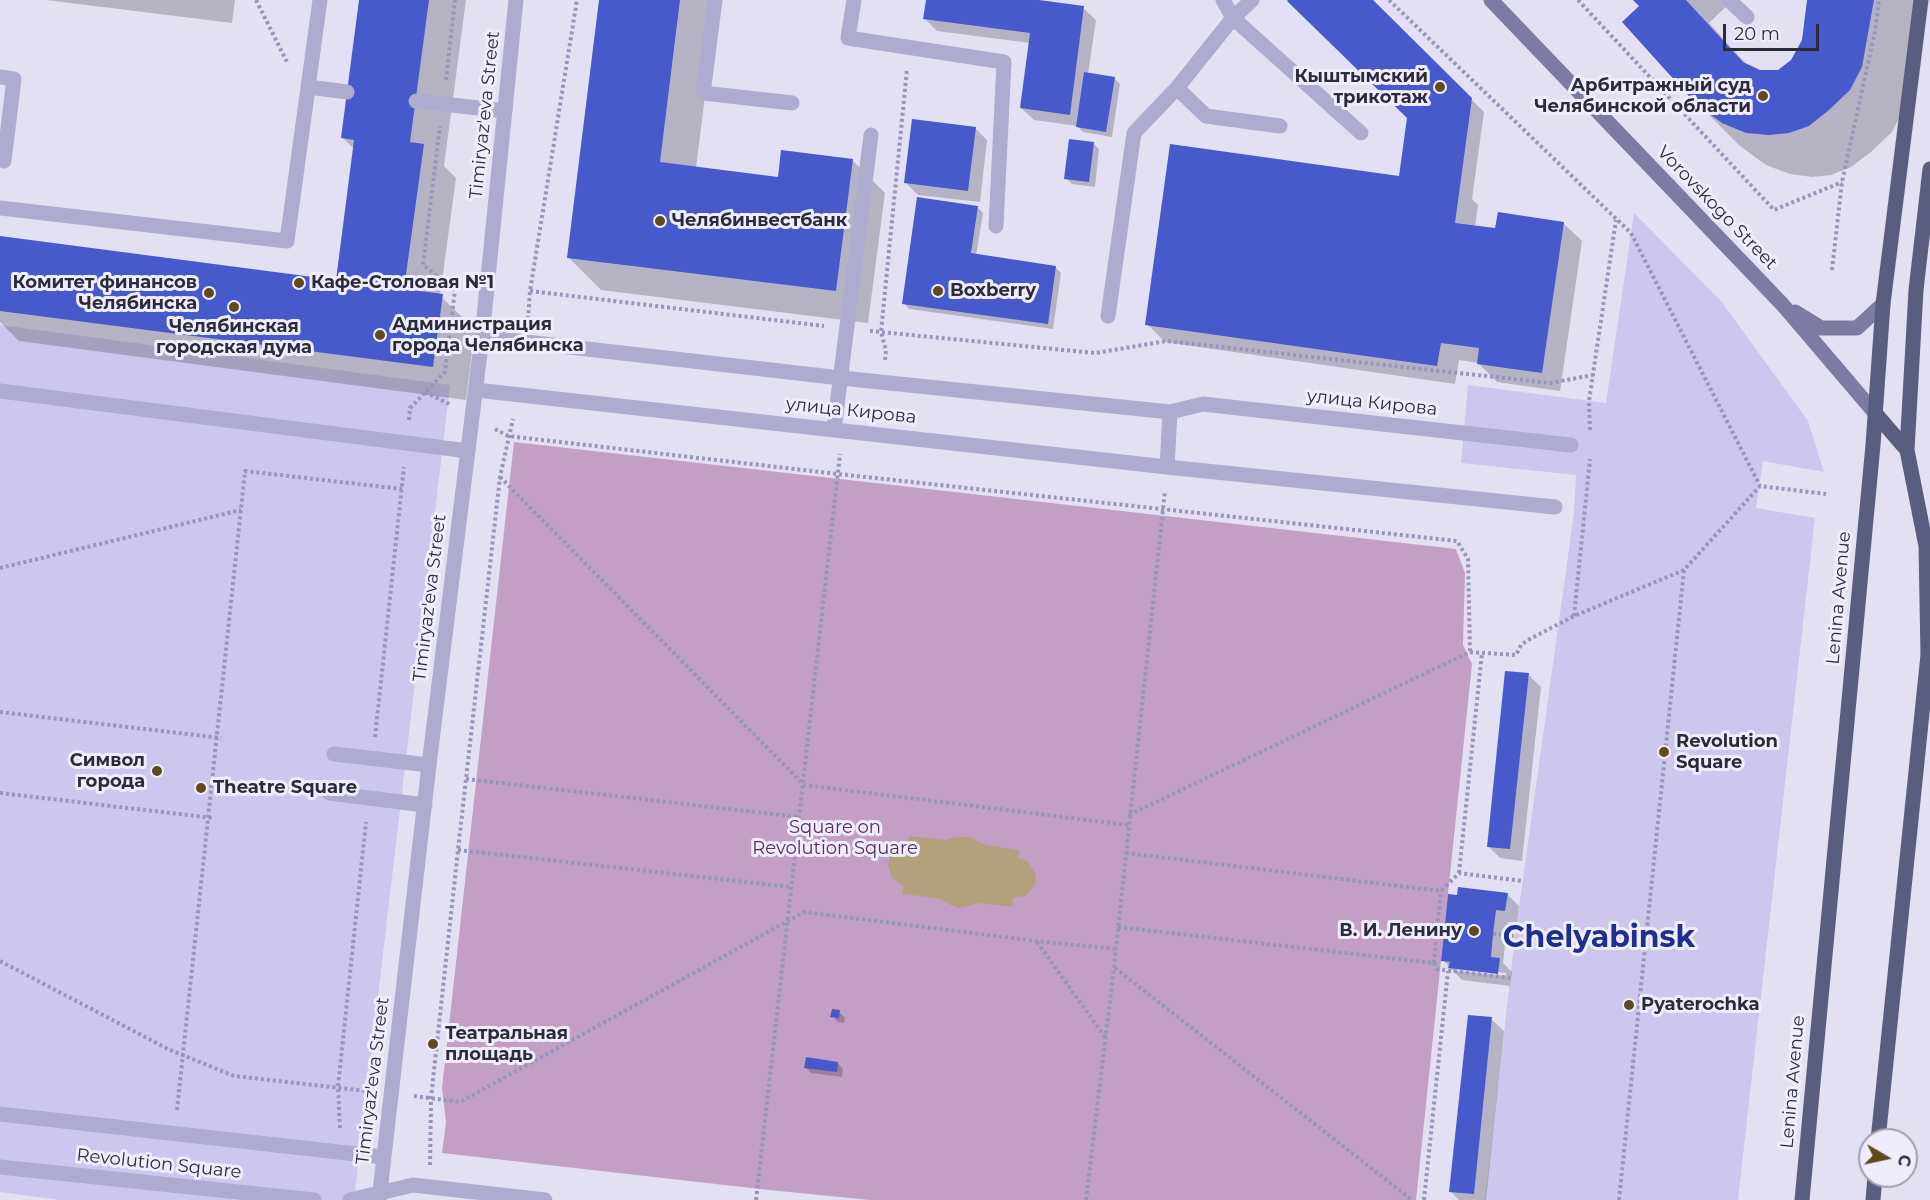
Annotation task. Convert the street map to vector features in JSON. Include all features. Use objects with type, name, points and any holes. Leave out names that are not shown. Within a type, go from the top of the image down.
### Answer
[{"type":"main road","name":"Vorovskogo Street","points":[[1491,0],[1782,304],[1907,450]]},
{"type":"main road","name":"Lenina Avenue","points":[[1802,1200],[1875,413],[1883,304],[1921,0]]},
{"type":"main road","points":[[1879,1128],[1928,655],[1926,546],[1907,450],[1916,290],[1930,169]]},
{"type":"main road","points":[[1782,304],[1821,328],[1857,328],[1883,304]]},
{"type":"street","points":[[0,208],[287,241],[320,0]]},
{"type":"street","name":"Timiryaz'eva Street","points":[[379,1197],[429,765],[476,390],[516,0]]},
{"type":"street","points":[[715,0],[703,93],[792,103]]},
{"type":"street","points":[[854,0],[848,38],[1004,62],[996,226]]},
{"type":"street","points":[[1223,0],[1233,18],[1361,133]]},
{"type":"street","points":[[1108,316],[1134,133],[1177,88],[1233,18],[1252,0]]},
{"type":"street","points":[[1730,0],[1748,17]]},
{"type":"street","points":[[0,77],[14,79],[4,161]]},
{"type":"street","points":[[308,87],[347,92]]},
{"type":"street","points":[[1177,88],[1206,116],[1280,126]]},
{"type":"street","points":[[416,101],[505,111]]},
{"type":"street","points":[[834,429],[871,135]]},
{"type":"street","name":"улица Кирова","points":[[482,337],[840,378],[1170,412],[1203,404],[1571,445]]},
{"type":"street","name":"улица Кирова","points":[[476,390],[1167,467],[1555,507]]},
{"type":"street","points":[[0,391],[468,451]]},
{"type":"street","points":[[1167,467],[1170,412]]},
{"type":"street","points":[[334,754],[429,765]]},
{"type":"street","points":[[329,793],[425,805]]},
{"type":"street","points":[[0,1114],[383,1158]]},
{"type":"street","name":"Revolution Square","points":[[0,1167],[314,1200]]},
{"type":"street","points":[[350,1200],[379,1197],[413,1185],[545,1200]]},
{"type":"path","points":[[256,0],[296,81],[308,87]]},
{"type":"path","points":[[426,392],[445,372],[455,290],[423,265],[455,0]]},
{"type":"path","points":[[526,343],[530,291],[577,0]]},
{"type":"path","points":[[1389,0],[1631,233],[1760,486]]},
{"type":"path","points":[[1578,0],[1774,210],[1842,182]]},
{"type":"path","points":[[1832,270],[1842,182],[1875,31],[1879,0]]},
{"type":"path","points":[[882,382],[886,350],[881,332],[909,47]]},
{"type":"path","points":[[1589,401],[1616,220]]},
{"type":"path","points":[[530,291],[847,329],[1095,353],[1166,341],[1550,383],[1593,375]]},
{"type":"path","points":[[427,1187],[430,1161],[430,1098],[500,477],[508,436],[520,395]]},
{"type":"path","points":[[756,1200],[841,449],[855,431]]},
{"type":"path","points":[[508,436],[1457,541],[1468,559],[1470,652]]},
{"type":"path","points":[[1574,616],[1590,458]]},
{"type":"path","points":[[174,1134],[211,817],[245,471],[402,489]]},
{"type":"path","points":[[500,477],[804,785],[1128,825]]},
{"type":"path","points":[[1760,486],[1826,494]]},
{"type":"path","points":[[1129,814],[1470,652],[1516,656],[1521,645],[1528,640],[1574,616],[1684,570],[1760,486]]},
{"type":"path","points":[[0,568],[242,509]]},
{"type":"path","points":[[1086,1200],[1163,517]]},
{"type":"path","points":[[1619,1200],[1684,570]]},
{"type":"path","points":[[1482,653],[1459,873],[1441,891],[1434,963],[1437,969],[1510,978]]},
{"type":"path","points":[[0,712],[219,738]]},
{"type":"path","points":[[466,779],[799,818]]},
{"type":"path","points":[[0,793],[211,817]]},
{"type":"path","points":[[458,850],[791,887]]},
{"type":"path","points":[[1126,853],[1441,891]]},
{"type":"path","points":[[1459,873],[1522,881]]},
{"type":"path","points":[[430,1098],[460,1102],[804,912],[1036,941],[1116,948]]},
{"type":"path","points":[[1118,927],[1434,963]]},
{"type":"path","points":[[1493,934],[1515,936]]},
{"type":"path","points":[[1036,941],[1105,1037]]},
{"type":"path","points":[[0,961],[183,1056],[234,1076],[338,1088]]},
{"type":"path","points":[[1114,967],[1412,1200]]},
{"type":"path","points":[[1424,1200],[1448,971]]},
{"type":"green space","name":"Square on Revolution Square","points":[[514,442],[1456,549],[1465,573],[1463,645],[1472,664],[1416,1200],[870,1200],[442,1153],[446,1122],[442,1088]]},
{"type":"shaded area","name":"Revolution Square","points":[[1634,213],[1721,301],[1808,421],[1824,472],[1763,461],[1756,508],[1815,518],[1738,1200],[1485,1200],[1515,936],[1574,513],[1576,475],[1461,463],[1468,385],[1606,403]]},
{"type":"shaded area","name":"Theatre Square","points":[[0,325],[450,385],[354,1200],[60,1200],[0,1192]]},
{"type":"shaded area","points":[[909,836],[946,840],[969,837],[986,845],[1019,850],[1018,858],[1027,861],[1036,875],[1035,885],[1026,896],[1013,898],[1012,907],[979,903],[959,908],[938,898],[902,894],[903,886],[891,877],[888,865],[890,856],[895,851],[908,846]]},
{"type":"building","points":[[359,0],[429,0],[410,142],[424,144],[404,289],[443,294],[433,367],[0,311],[0,236],[336,280],[354,140],[341,138]]},
{"type":"building","points":[[599,0],[680,0],[660,162],[778,177],[781,150],[853,159],[836,291],[567,258]]},
{"type":"building","points":[[926,0],[1039,0],[1084,6],[1070,115],[1020,108],[1030,33],[923,19]]},
{"type":"building","points":[[1288,0],[1373,0],[1472,98],[1455,223],[1495,228],[1498,212],[1564,222],[1542,373],[1477,364],[1479,348],[1441,343],[1437,366],[1145,325],[1170,144],[1399,176],[1407,118]]},
{"type":"building","points":[[1633,0],[1686,0],[1743,62],[1760,70],[1778,70],[1791,60],[1802,40],[1807,0],[1874,0],[1862,67],[1850,90],[1809,126],[1789,133],[1769,135],[1746,133],[1722,123],[1696,104],[1622,22],[1639,6]]},
{"type":"building","points":[[1084,72],[1115,77],[1106,132],[1076,127]]},
{"type":"building","points":[[912,119],[976,127],[968,191],[904,183]]},
{"type":"building","points":[[1069,139],[1094,142],[1089,182],[1064,179]]},
{"type":"building","points":[[917,197],[978,206],[971,253],[1056,266],[1048,324],[902,304]]},
{"type":"building","points":[[1505,671],[1529,673],[1510,849],[1487,847]]},
{"type":"building","points":[[1458,887],[1508,893],[1505,911],[1496,910],[1493,934],[1491,957],[1500,958],[1498,974],[1448,968],[1450,962],[1441,961],[1448,894],[1457,895]]},
{"type":"building","points":[[832,1009],[840,1010],[839,1018],[830,1017]]},
{"type":"building","points":[[1468,1015],[1492,1017],[1474,1194],[1449,1192]]},
{"type":"building","points":[[806,1057],[838,1062],[837,1072],[804,1068]]},
{"type":"place","name":"Кыштымский трикотаж","points":[[1440,87]]},
{"type":"place","name":"Арбитражный суд Челябинской области","points":[[1763,96]]},
{"type":"place","name":"Челябинвестбанк","points":[[660,221]]},
{"type":"place","name":"Кафе-Столовая №1","points":[[299,283]]},
{"type":"place","name":"Boxberry","points":[[938,291]]},
{"type":"place","name":"Комитет финансов Челябинска","points":[[209,293]]},
{"type":"place","name":"Челябинская городская дума","points":[[234,307]]},
{"type":"place","name":"Администрация города Челябинска","points":[[380,335]]},
{"type":"place","name":"Revolution Square","points":[[1664,752]]},
{"type":"place","name":"Символ города","points":[[157,771]]},
{"type":"place","name":"Theatre Square","points":[[201,788]]},
{"type":"place","name":"В. И. Ленину","points":[[1474,931]]},
{"type":"place","name":"Pyaterochka","points":[[1629,1005]]},
{"type":"place","name":"Театральная площадь","points":[[433,1044]]},
{"type":"district","name":"Chelyabinsk","points":[[1599,938]]}]
